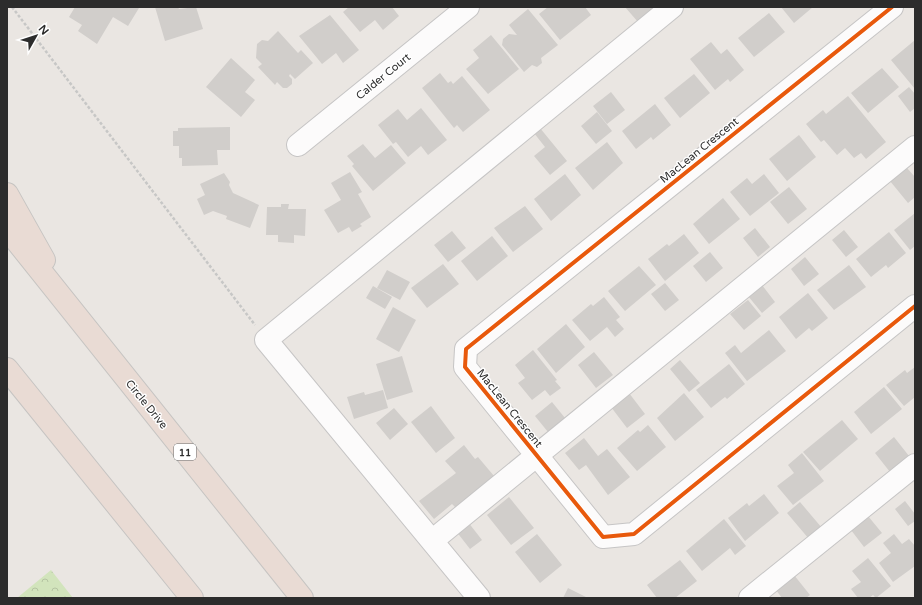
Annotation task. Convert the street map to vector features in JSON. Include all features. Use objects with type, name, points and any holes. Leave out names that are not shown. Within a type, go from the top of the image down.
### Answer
[{"type":"highway","points":[[7,194],[68,305]]},
{"type":"highway","name":"Circle Drive","points":[[7,229],[302,598]]},
{"type":"highway","points":[[7,369],[192,598]]},
{"type":"highway","points":[[7,387],[158,555]]},
{"type":"street","name":"Calder Court","points":[[298,145],[468,7]]},
{"type":"street","points":[[479,598],[433,540],[266,340],[672,7]]},
{"type":"street","name":"MacLean Crescent","points":[[892,7],[466,349],[465,367],[603,537],[634,534],[915,306]]},
{"type":"street","points":[[433,540],[915,147]]},
{"type":"street","points":[[750,598],[915,465]]},
{"type":"path","points":[[12,7],[266,340]]},
{"type":"green space","points":[[51,570],[73,598],[17,598]]},
{"type":"building","points":[[75,7],[139,8],[128,26],[113,17],[97,44],[78,31],[82,25],[69,17]]},
{"type":"building","points":[[155,7],[178,7],[179,9],[196,7],[203,29],[165,41]]},
{"type":"building","points":[[349,7],[392,7],[399,16],[383,30],[375,20],[360,32],[343,12]]},
{"type":"building","points":[[548,7],[585,7],[591,15],[560,40],[539,14]]},
{"type":"building","points":[[625,7],[651,7],[653,9],[638,22]]},
{"type":"building","points":[[781,7],[813,7],[794,23]]},
{"type":"building","points":[[528,9],[558,45],[541,58],[542,63],[537,67],[532,65],[524,72],[502,45],[503,39],[509,34],[517,35],[509,25]]},
{"type":"building","points":[[769,13],[785,32],[754,57],[738,38]]},
{"type":"building","points":[[330,15],[359,50],[343,63],[336,53],[322,64],[299,36]]},
{"type":"building","points":[[278,31],[298,53],[301,50],[313,63],[295,79],[290,74],[289,76],[292,79],[292,84],[287,88],[283,88],[277,82],[275,85],[258,67],[262,64],[256,58],[257,44],[262,40],[268,41]]},
{"type":"building","points":[[491,35],[519,69],[488,94],[466,69],[479,58],[473,50]]},
{"type":"building","points":[[915,40],[915,89],[891,60]]},
{"type":"building","points":[[711,42],[721,54],[727,49],[744,70],[730,82],[728,79],[715,90],[690,59]]},
{"type":"building","points":[[231,58],[255,80],[245,92],[255,100],[241,117],[206,87]]},
{"type":"building","points":[[882,68],[899,87],[868,113],[851,93]]},
{"type":"building","points":[[440,73],[448,83],[451,81],[453,84],[462,76],[490,110],[463,132],[457,125],[454,128],[422,88]]},
{"type":"building","points":[[694,74],[710,93],[680,118],[664,98]]},
{"type":"building","points":[[909,87],[915,94],[915,108],[910,112],[898,96]]},
{"type":"building","points":[[611,92],[625,110],[607,124],[593,106]]},
{"type":"building","points":[[848,96],[886,142],[866,159],[861,153],[854,158],[845,148],[837,155],[824,140],[821,142],[806,124],[823,110],[826,114]]},
{"type":"building","points":[[655,104],[671,125],[653,140],[651,137],[636,149],[622,131]]},
{"type":"building","points":[[421,108],[447,140],[428,155],[421,146],[408,157],[396,142],[393,144],[378,125],[398,109],[407,120]]},
{"type":"building","points":[[597,112],[612,131],[596,144],[581,126]]},
{"type":"building","points":[[230,127],[230,150],[217,150],[218,165],[182,166],[182,158],[179,158],[179,146],[173,146],[173,131],[178,131],[178,128]]},
{"type":"building","points":[[540,128],[567,161],[550,175],[534,156],[545,147],[534,133]]},
{"type":"building","points":[[799,135],[816,157],[787,181],[769,159]]},
{"type":"building","points":[[607,142],[623,163],[593,190],[575,168]]},
{"type":"building","points":[[363,144],[375,158],[391,145],[406,163],[373,191],[352,166],[354,164],[347,156]]},
{"type":"building","points":[[907,168],[915,177],[915,197],[908,203],[890,181]]},
{"type":"building","points":[[350,172],[362,192],[358,194],[371,217],[360,224],[362,226],[352,232],[349,227],[338,233],[324,210],[341,200],[331,183]]},
{"type":"building","points":[[224,173],[230,182],[229,185],[233,193],[259,205],[250,228],[226,219],[227,216],[213,211],[204,215],[197,199],[205,195],[200,184]]},
{"type":"building","points":[[565,174],[581,195],[551,221],[534,199]]},
{"type":"building","points":[[764,174],[779,193],[750,216],[730,192],[747,178],[752,184]]},
{"type":"building","points":[[789,187],[807,209],[788,224],[770,202]]},
{"type":"building","points":[[723,198],[740,219],[709,244],[693,224]]},
{"type":"building","points":[[281,204],[289,204],[288,209],[306,209],[305,236],[294,235],[294,243],[278,242],[278,235],[266,235],[267,207],[281,207]]},
{"type":"building","points":[[525,206],[543,229],[513,252],[494,228]]},
{"type":"building","points":[[915,213],[915,246],[910,250],[894,230]]},
{"type":"building","points":[[755,228],[770,247],[758,257],[743,238]]},
{"type":"building","points":[[844,230],[858,247],[846,257],[832,240]]},
{"type":"building","points":[[452,231],[466,248],[448,262],[434,245]]},
{"type":"building","points":[[889,232],[906,253],[888,268],[886,265],[871,277],[856,259]]},
{"type":"building","points":[[684,234],[699,253],[665,281],[648,259],[667,244],[669,246]]},
{"type":"building","points":[[492,236],[508,256],[477,281],[461,261]]},
{"type":"building","points":[[710,252],[723,268],[706,282],[693,266]]},
{"type":"building","points":[[805,257],[819,274],[804,286],[791,269]]},
{"type":"building","points":[[443,264],[459,284],[427,308],[411,288]]},
{"type":"building","points":[[849,265],[866,287],[834,310],[817,290]]},
{"type":"building","points":[[639,266],[656,285],[625,311],[608,291]]},
{"type":"building","points":[[387,270],[410,282],[400,300],[377,288]]},
{"type":"building","points":[[665,283],[679,300],[665,311],[651,294]]},
{"type":"building","points":[[762,285],[775,302],[762,313],[748,296]]},
{"type":"building","points":[[373,286],[392,297],[385,309],[366,298]]},
{"type":"building","points":[[808,293],[828,318],[812,331],[809,328],[796,339],[779,317]]},
{"type":"building","points":[[604,297],[620,317],[616,320],[624,329],[615,337],[607,327],[590,341],[572,320],[591,304],[593,306]]},
{"type":"building","points":[[748,300],[761,316],[744,330],[730,314]]},
{"type":"building","points":[[393,307],[416,320],[399,352],[376,339]]},
{"type":"building","points":[[566,324],[585,347],[556,373],[537,349]]},
{"type":"building","points":[[769,330],[786,351],[747,381],[725,353],[735,345],[741,353]]},
{"type":"building","points":[[533,350],[557,380],[555,381],[561,388],[550,396],[545,390],[532,400],[518,383],[525,378],[515,365]]},
{"type":"building","points":[[594,352],[613,375],[596,388],[578,365]]},
{"type":"building","points":[[402,356],[413,392],[387,400],[376,364]]},
{"type":"building","points":[[680,360],[700,383],[689,392],[670,369]]},
{"type":"building","points":[[729,364],[745,384],[727,399],[725,397],[711,408],[696,390]]},
{"type":"building","points":[[915,367],[915,397],[904,406],[886,385],[905,370],[907,373]]},
{"type":"building","points":[[884,387],[902,409],[871,434],[854,412]]},
{"type":"building","points":[[383,390],[388,408],[354,419],[347,397],[364,392],[365,395]]},
{"type":"building","points":[[629,393],[645,414],[627,428],[611,407]]},
{"type":"building","points":[[684,393],[704,417],[675,441],[657,418]]},
{"type":"building","points":[[552,402],[565,418],[548,432],[535,416]]},
{"type":"building","points":[[431,406],[455,438],[436,453],[411,422]]},
{"type":"building","points":[[394,408],[408,424],[390,440],[376,423]]},
{"type":"building","points":[[842,420],[858,439],[820,471],[803,452]]},
{"type":"building","points":[[648,425],[666,447],[637,471],[617,448],[638,430],[640,432]]},
{"type":"building","points":[[894,437],[909,456],[890,472],[875,453]]},
{"type":"building","points":[[584,438],[598,456],[607,449],[630,477],[608,495],[586,465],[579,470],[565,453]]},
{"type":"building","points":[[464,445],[475,459],[478,457],[494,476],[456,508],[452,504],[434,519],[419,501],[456,473],[445,461]]},
{"type":"building","points":[[802,453],[824,481],[793,505],[777,486],[794,473],[788,465]]},
{"type":"building","points":[[764,494],[779,513],[745,541],[728,518],[747,503],[749,506]]},
{"type":"building","points":[[509,497],[534,528],[511,545],[487,515]]},
{"type":"building","points":[[905,501],[915,514],[915,521],[908,526],[895,509]]},
{"type":"building","points":[[800,502],[822,528],[809,539],[787,513]]},
{"type":"building","points":[[868,516],[882,533],[864,547],[851,530]]},
{"type":"building","points":[[724,519],[746,546],[735,555],[730,548],[702,571],[686,551]]},
{"type":"building","points":[[468,522],[482,540],[470,549],[456,531]]},
{"type":"building","points":[[537,534],[562,565],[540,583],[515,552]]},
{"type":"building","points":[[894,534],[902,544],[909,539],[915,546],[915,566],[893,582],[879,563],[891,553],[883,543]]},
{"type":"building","points":[[868,558],[891,586],[876,598],[873,595],[869,598],[858,598],[851,589],[861,582],[852,571]]},
{"type":"building","points":[[680,560],[697,581],[675,598],[657,598],[647,585]]},
{"type":"building","points":[[794,575],[810,595],[806,598],[782,598],[776,590]]},
{"type":"building","points":[[568,588],[588,598],[563,598]]},
{"type":"cycle path","points":[[892,7],[466,349],[465,367],[603,537],[634,534],[915,306]]}]
